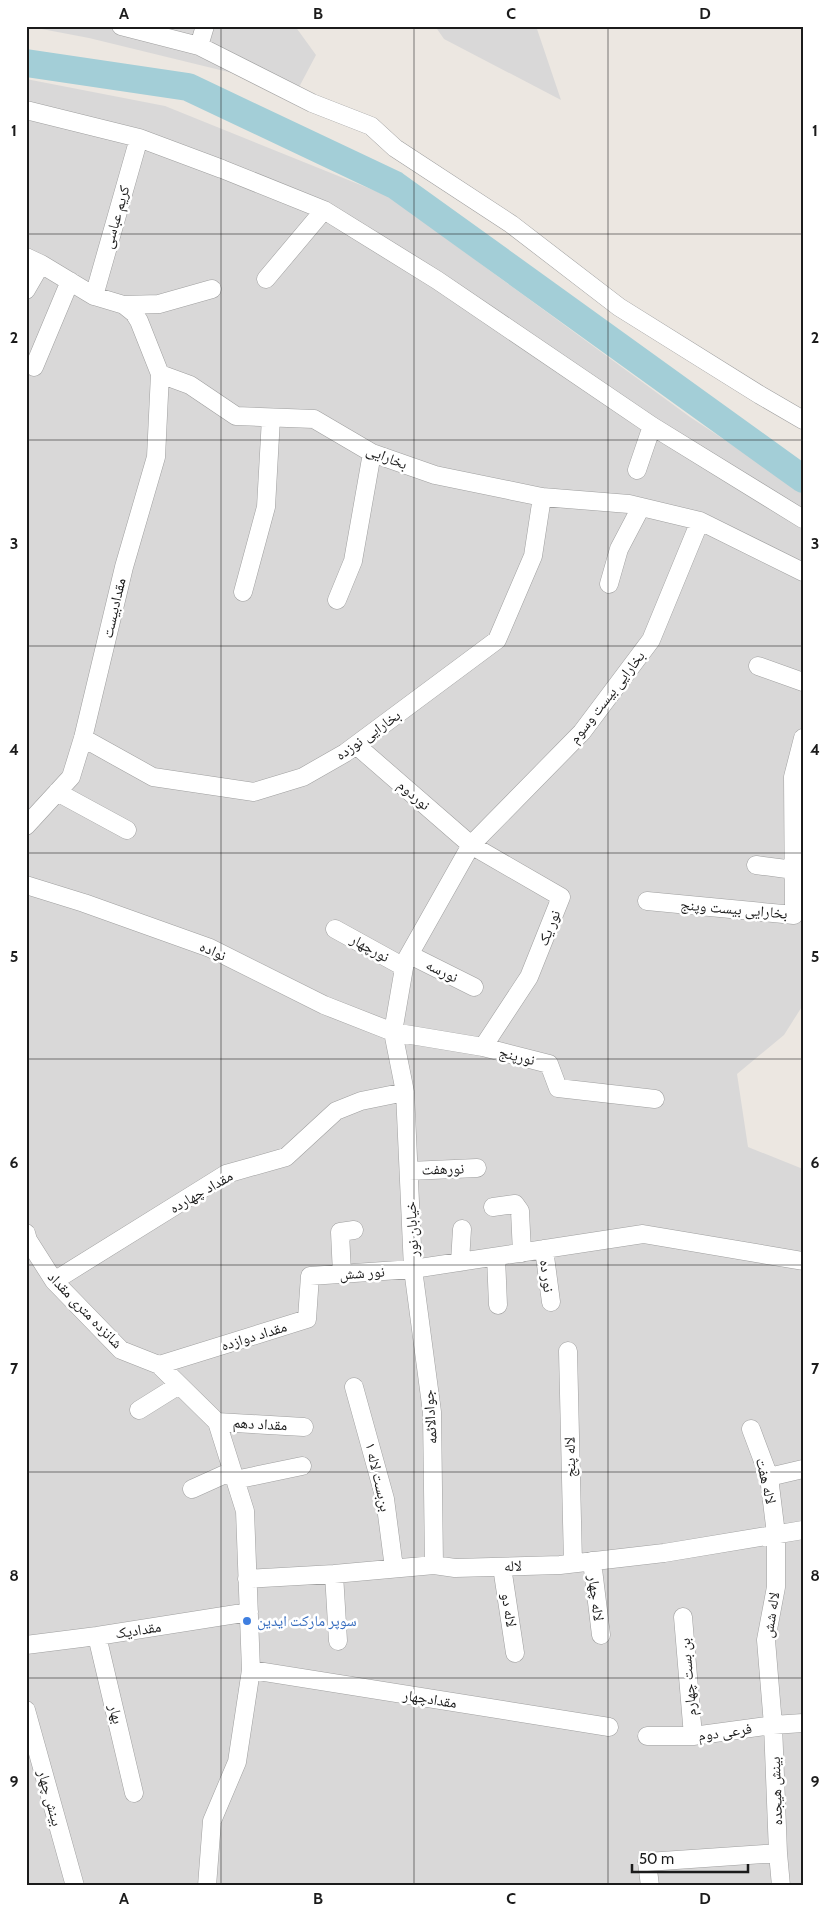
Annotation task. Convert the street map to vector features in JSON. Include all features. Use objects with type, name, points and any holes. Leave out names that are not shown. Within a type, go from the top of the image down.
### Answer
[{"type":"street","points":[[121,26],[199,46],[312,103],[371,126],[395,148],[511,224],[619,307],[803,420]]},
{"type":"street","points":[[199,46],[205,26]]},
{"type":"street","points":[[26,110],[139,138],[324,210],[437,280],[652,426],[803,519]]},
{"type":"street","name":"کریم عباسی","points":[[94,296],[139,138]]},
{"type":"street","points":[[266,279],[324,210]]},
{"type":"street","points":[[26,290],[34,261],[94,296],[124,306],[134,313],[139,321],[160,374]]},
{"type":"street","points":[[34,367],[70,281]]},
{"type":"street","points":[[124,306],[159,304],[212,289]]},
{"type":"street","name":"بخارایی","points":[[160,374],[190,385],[236,416],[314,419],[372,453],[435,475],[542,497],[629,504],[700,521],[803,572]]},
{"type":"street","name":"مقدادبیست","points":[[26,826],[71,777],[83,738],[124,567],[156,457],[160,374]]},
{"type":"street","points":[[243,592],[266,507],[270,418]]},
{"type":"street","points":[[637,470],[652,426]]},
{"type":"street","points":[[337,600],[353,561],[372,453]]},
{"type":"street","name":"بخارایی نوزده","points":[[83,738],[153,777],[254,792],[303,777],[356,745],[497,640],[533,556],[542,497]]},
{"type":"street","points":[[609,584],[619,549],[641,507]]},
{"type":"street","name":"بخارایی بیست وسوم","points":[[471,844],[582,732],[651,640],[700,521]]},
{"type":"street","points":[[758,666],[803,682]]},
{"type":"street","name":"بخارایی بیست وپنج","points":[[647,901],[794,915],[794,776],[803,738]]},
{"type":"street","name":"نوردوم","points":[[356,745],[471,844]]},
{"type":"street","points":[[57,792],[127,830]]},
{"type":"street","name":"خیابان نور","points":[[471,844],[407,961],[393,1032],[405,1092],[413,1269],[643,1234],[803,1261]]},
{"type":"street","name":"نور یک","points":[[471,844],[561,897],[530,977],[483,1047]]},
{"type":"street","points":[[756,865],[794,870]]},
{"type":"street","name":"نواده","points":[[26,885],[84,903],[210,948],[324,1005],[393,1032]]},
{"type":"street","name":"نورچهار","points":[[335,929],[407,961]]},
{"type":"street","name":"نورسه","points":[[407,961],[474,987]]},
{"type":"street","name":"نورپنج","points":[[393,1032],[483,1047],[549,1064],[558,1088],[655,1098]]},
{"type":"street","name":"مقداد چهارده","points":[[54,1281],[226,1174],[286,1157],[336,1111],[361,1101],[405,1092]]},
{"type":"street","name":"نورهفت","points":[[409,1171],[477,1168]]},
{"type":"street","points":[[493,1207],[515,1204],[520,1212],[522,1253]]},
{"type":"street","points":[[460,1262],[462,1229]]},
{"type":"street","points":[[342,1274],[340,1232],[354,1230]]},
{"type":"street","name":"شانزده متری مقداد","points":[[26,1233],[28,1240],[54,1281],[120,1350],[159,1365],[217,1422],[245,1511],[251,1670],[236,1762],[212,1821],[207,1886]]},
{"type":"street","name":"نور ده","points":[[544,1250],[551,1302]]},
{"type":"street","points":[[496,1257],[498,1305]]},
{"type":"street","name":"نور شش","points":[[310,1276],[413,1269]]},
{"type":"street","name":"جوادالائمه","points":[[413,1269],[432,1412],[434,1565]]},
{"type":"street","name":"مقداد دوازده","points":[[159,1365],[307,1320],[310,1276]]},
{"type":"street","name":"لاله پنج","points":[[568,1351],[573,1563]]},
{"type":"street","points":[[138,1410],[179,1385]]},
{"type":"street","name":"بن‌بست لاله ۱","points":[[354,1387],[385,1498],[394,1568]]},
{"type":"street","name":"مقداد دهم","points":[[217,1422],[304,1427]]},
{"type":"street","name":"لاله هفت","points":[[751,1429],[769,1477],[776,1534]]},
{"type":"street","points":[[192,1489],[234,1476],[302,1466]]},
{"type":"street","points":[[769,1477],[803,1469]]},
{"type":"street","name":"لاله","points":[[247,1579],[334,1574],[434,1565],[455,1568],[573,1563],[664,1553],[803,1530]]},
{"type":"street","name":"لاله شش","points":[[773,1725],[766,1640],[776,1587],[776,1534]]},
{"type":"street","name":"لاله چهار","points":[[592,1561],[601,1635]]},
{"type":"street","name":"لاله دو","points":[[502,1567],[515,1653]]},
{"type":"street","points":[[334,1574],[338,1641]]},
{"type":"street","name":"مقدادیک","points":[[26,1645],[249,1612]]},
{"type":"street","name":"بن بست چهارم","points":[[683,1617],[693,1736]]},
{"type":"street","name":"بهار","points":[[97,1636],[134,1793]]},
{"type":"street","name":"مقدادچهار","points":[[251,1670],[609,1727]]},
{"type":"street","name":"بینش چهار","points":[[26,1710],[75,1886]]},
{"type":"street","name":"فرعی دوم","points":[[647,1736],[693,1736],[773,1725],[803,1723]]},
{"type":"street","name":"بینش هیجده","points":[[773,1725],[781,1886]]},
{"type":"street","points":[[650,1886],[647,1862],[778,1853]]},
{"type":"shaded area","points":[[26,26],[295,26],[316,55],[298,89],[89,38]]},
{"type":"shaded area","points":[[435,26],[536,26],[561,100],[444,39]]},
{"type":"shaded area","points":[[26,79],[165,106],[388,196],[690,417],[803,492],[803,1005],[784,1035],[737,1074],[748,1147],[803,1169],[803,1886],[26,1886]]},
{"type":"waterway","points":[[26,63],[188,87],[395,185],[803,479]]},
{"type":"place","name":"سوپر مارکت ایدین","points":[[247,1621]]}]
